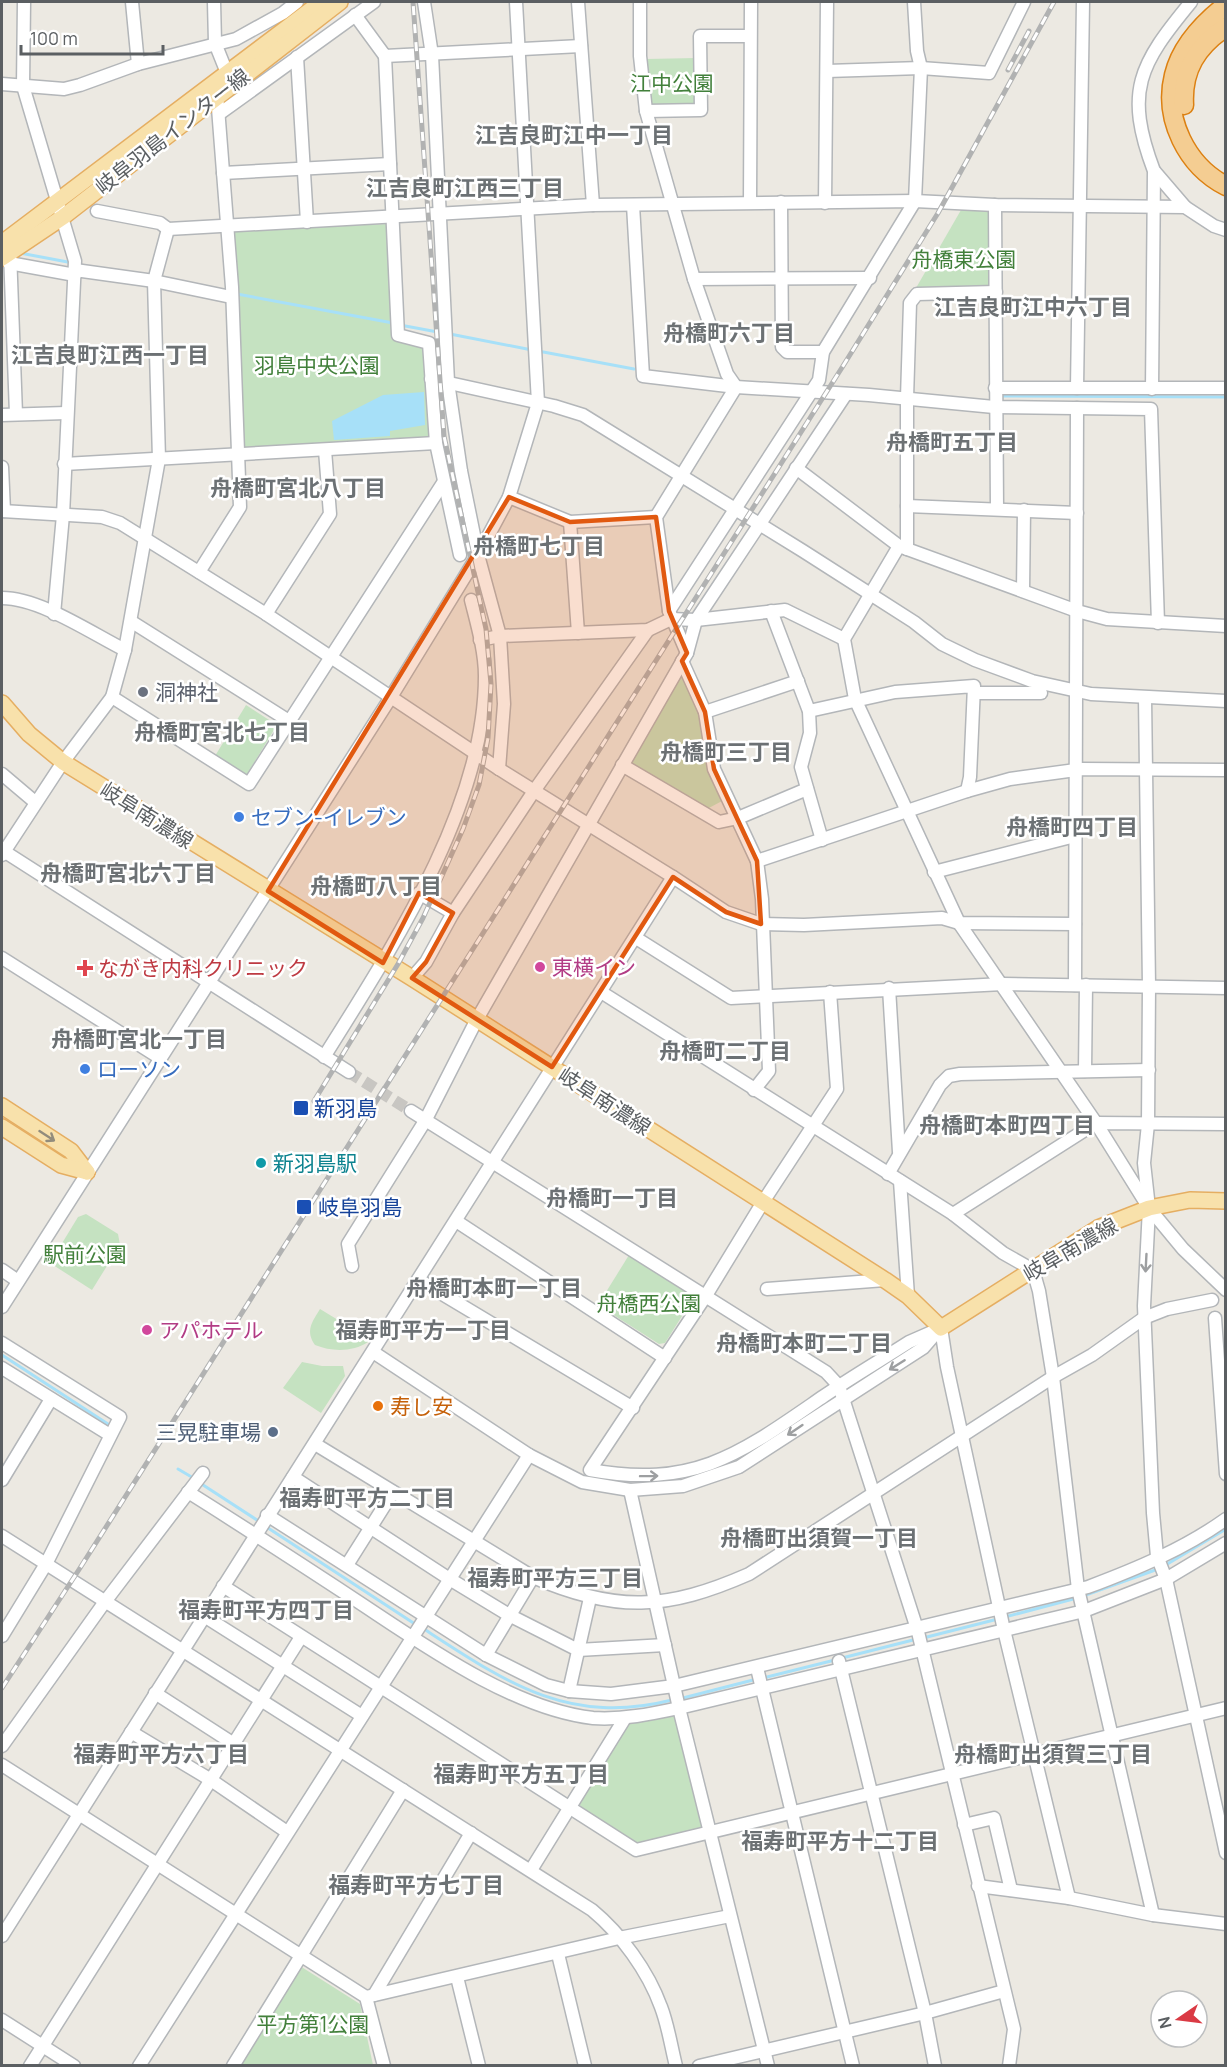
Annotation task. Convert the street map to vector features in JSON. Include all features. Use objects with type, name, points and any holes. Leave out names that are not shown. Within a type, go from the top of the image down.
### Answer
[{"type":"highway","points":[[1226,5],[1205,22],[1188,44],[1173,76],[1172,109],[1182,143],[1195,162],[1214,180],[1226,186]]},
{"type":"highway","points":[[1226,27],[1210,37],[1196,52],[1189,65],[1183,102],[1187,125],[1195,142],[1206,159],[1226,172]]},
{"type":"main road","name":"岐阜羽島インター線","points":[[5,251],[59,201],[321,2]]},
{"type":"main road","name":"岐阜羽島インター線","points":[[5,251],[63,217],[217,95],[340,2]]},
{"type":"main road","name":"岐阜南濃線","points":[[2,703],[29,734],[63,762],[383,963],[411,978],[885,1280],[908,1296],[942,1328],[1098,1228],[1149,1208],[1190,1200],[1226,1201]]},
{"type":"main road","points":[[2,1106],[71,1151],[87,1172]]},
{"type":"main road","points":[[2,1126],[61,1165],[87,1172]]},
{"type":"street","points":[[24,2],[23,86],[59,201],[75,268],[66,413],[63,515],[54,614]]},
{"type":"street","points":[[132,2],[138,64]]},
{"type":"street","points":[[214,2],[215,43],[227,73]]},
{"type":"street","points":[[2,84],[64,89],[138,64],[236,39],[283,13],[297,2]]},
{"type":"street","points":[[219,114],[374,2]]},
{"type":"street","points":[[424,2],[432,55],[448,382],[460,471],[478,555],[500,636],[504,704],[499,769]]},
{"type":"street","points":[[2,1307],[391,697],[478,555],[509,498],[538,403],[516,2]]},
{"type":"street","points":[[578,2],[592,206]]},
{"type":"street","points":[[640,2],[640,57],[646,111],[694,279],[727,374],[736,387]]},
{"type":"street","points":[[750,202],[751,2]]},
{"type":"street","points":[[825,203],[827,2]]},
{"type":"street","points":[[411,978],[426,962],[453,913],[534,791],[648,630],[670,615],[812,392],[819,380],[823,352],[915,201],[921,68],[917,51],[914,2]]},
{"type":"street","points":[[827,71],[921,68],[989,73],[1024,2]]},
{"type":"street","points":[[1083,2],[1075,398],[1077,513],[1075,924],[1081,985],[1085,1071]]},
{"type":"street","points":[[1152,389],[1156,206],[1154,171],[1143,142],[1138,107],[1141,76],[1163,35],[1191,2]]},
{"type":"street","points":[[355,15],[385,56],[398,335],[429,343],[436,442],[460,555]]},
{"type":"street","points":[[646,111],[700,110],[700,36],[750,36]]},
{"type":"street","points":[[385,56],[519,51],[581,46]]},
{"type":"street","points":[[297,57],[307,222]]},
{"type":"street","points":[[199,572],[240,507],[231,297],[217,95]]},
{"type":"street","points":[[223,173],[390,164]]},
{"type":"street","points":[[1154,171],[1185,207],[1226,230]]},
{"type":"street","points":[[97,211],[160,223],[168,229],[441,215],[528,208],[673,203],[915,201],[995,205],[1185,207]]},
{"type":"street","points":[[781,202],[782,347],[787,352],[823,352]]},
{"type":"street","points":[[633,205],[643,376],[736,387],[846,393],[994,407],[1152,389],[1226,388]]},
{"type":"street","points":[[995,205],[994,407],[997,509]]},
{"type":"street","points":[[168,229],[154,281],[159,459],[132,622],[125,650],[112,697],[63,762],[2,852],[209,981],[349,1072]]},
{"type":"street","points":[[15,414],[5,251],[75,268],[231,297]]},
{"type":"street","points":[[694,279],[870,278]]},
{"type":"street","points":[[996,292],[917,294],[910,303],[907,398],[908,506],[903,548],[869,594],[844,639],[855,699],[959,923],[1003,984],[1058,1071],[1096,1123],[1149,1208],[1183,1249],[1226,1290]]},
{"type":"street","points":[[431,379],[582,415],[683,475],[914,622],[942,644],[975,660],[1032,681],[1076,692],[1226,701]]},
{"type":"street","points":[[736,387],[656,517],[670,615],[705,712],[714,769],[757,861],[762,898],[761,924],[769,1071],[754,1090]]},
{"type":"street","points":[[995,388],[1151,409],[1158,623]]},
{"type":"street","points":[[352,1266],[348,1244],[425,1121],[476,1021],[685,657],[696,620],[846,393]]},
{"type":"street","points":[[2,415],[66,413]]},
{"type":"street","points":[[64,464],[239,456],[436,442]]},
{"type":"street","points":[[266,614],[330,514],[325,450]]},
{"type":"street","points":[[2,467],[3,511],[102,517],[120,523],[332,656],[499,769],[673,876],[726,912],[761,924],[804,925],[942,918],[959,923],[1075,924]]},
{"type":"street","points":[[796,468],[903,548],[1077,611],[1107,619],[1226,626]]},
{"type":"street","points":[[112,697],[249,784],[443,483]]},
{"type":"street","points":[[509,498],[570,522],[656,517]]},
{"type":"street","points":[[908,506],[1077,513]]},
{"type":"street","points":[[1023,591],[1024,510]]},
{"type":"street","points":[[570,522],[578,633]]},
{"type":"street","points":[[2,598],[23,601],[54,614],[125,650]]},
{"type":"street","points":[[324,1057],[383,963],[463,797],[481,734],[485,674],[471,600]]},
{"type":"street","points":[[670,615],[696,620],[784,610],[844,639]]},
{"type":"street","points":[[771,611],[809,711],[810,734],[801,767],[822,840]]},
{"type":"street","points":[[132,622],[290,721]]},
{"type":"street","points":[[480,640],[500,636],[648,630]]},
{"type":"street","points":[[705,712],[798,681]]},
{"type":"street","points":[[809,711],[895,692],[974,686],[967,791]]},
{"type":"street","points":[[975,693],[1041,693]]},
{"type":"street","points":[[1146,698],[1149,1070],[1148,1125],[1144,1163],[1149,1208],[1144,1318],[1161,1567],[1226,1853]]},
{"type":"street","points":[[622,765],[719,822],[738,818],[807,789]]},
{"type":"street","points":[[757,861],[967,791],[1010,780],[1075,770],[1226,770]]},
{"type":"street","points":[[2,774],[35,802]]},
{"type":"street","points":[[934,872],[1075,836]]},
{"type":"street","points":[[2,1936],[636,938],[673,876]]},
{"type":"street","points":[[419,892],[453,913]]},
{"type":"street","points":[[636,938],[731,998],[889,988],[1003,984],[1226,988]]},
{"type":"street","points":[[2,957],[160,1058]]},
{"type":"street","points":[[889,988],[899,1152]]},
{"type":"street","points":[[601,992],[953,1214],[1003,1253],[1033,1270],[1039,1291],[1053,1377],[1081,1599],[1153,1915]]},
{"type":"street","points":[[830,992],[837,1089],[763,1202],[705,1297],[590,1470],[620,1475],[662,1476],[705,1467],[743,1450],[838,1386],[909,1342],[942,1328]]},
{"type":"street","points":[[888,1174],[940,1085],[949,1076],[1149,1070]]},
{"type":"street","points":[[411,1111],[826,1372],[838,1386],[920,1638],[1014,2029],[1009,2066]]},
{"type":"street","points":[[953,1214],[1096,1123],[1226,1124]]},
{"type":"street","points":[[900,1181],[908,1296]]},
{"type":"street","points":[[456,1221],[665,1358]]},
{"type":"street","points":[[2,1270],[18,1281]]},
{"type":"street","points":[[1212,1277],[1226,1474]]},
{"type":"street","points":[[419,1280],[633,1408]]},
{"type":"street","points":[[767,1289],[885,1280]]},
{"type":"street","points":[[315,1444],[532,1577],[607,1602],[655,1604],[701,1594],[749,1574],[1053,1377],[1092,1355],[1144,1318],[1167,1309],[1212,1300]]},
{"type":"street","points":[[1215,1318],[1226,1331]]},
{"type":"street","points":[[373,1352],[529,1455],[582,1482],[630,1490],[683,1486],[739,1467],[923,1348],[942,1328]]},
{"type":"street","points":[[942,1328],[962,1436],[1002,1619],[1069,1898]]},
{"type":"street","points":[[2,1343],[120,1417],[46,1564],[2,1636]]},
{"type":"street","points":[[2,1368],[51,1399],[113,1430]]},
{"type":"street","points":[[2,1480],[51,1399]]},
{"type":"street","points":[[139,2066],[448,1578],[529,1455]]},
{"type":"street","points":[[293,1478],[509,1615],[578,1650],[665,1645]]},
{"type":"street","points":[[2,1746],[104,1603],[196,1482],[262,1524],[414,1634],[510,1694],[540,1705],[594,1718],[625,1718],[679,1706],[760,1677],[1081,1599],[1132,1571],[1161,1567],[1226,1519]]},
{"type":"street","points":[[630,1490],[679,1706],[768,2066]]},
{"type":"street","points":[[348,1565],[393,1492]]},
{"type":"street","points":[[262,1524],[348,1565],[486,1655],[546,1685],[569,1691],[632,1693],[760,1677],[1002,1619],[1081,1599],[1226,1543]]},
{"type":"street","points":[[2,1536],[104,1603],[592,1910],[607,1922],[650,1982],[658,1999],[676,2066]]},
{"type":"street","points":[[486,1655],[532,1577]]},
{"type":"street","points":[[223,1586],[636,1850],[952,1776],[1226,1708]]},
{"type":"street","points":[[569,1691],[590,1598]]},
{"type":"street","points":[[204,1616],[362,1716]]},
{"type":"street","points":[[30,2066],[301,1637]]},
{"type":"street","points":[[838,1659],[925,2013],[935,2066]]},
{"type":"street","points":[[760,1677],[854,2066]]},
{"type":"street","points":[[155,1693],[234,1744]]},
{"type":"street","points":[[531,1870],[625,1718]]},
{"type":"street","points":[[131,1732],[211,1780],[287,1832]]},
{"type":"street","points":[[2,1765],[78,1816],[302,1957],[370,1996],[619,1938],[730,1916]]},
{"type":"street","points":[[232,2066],[302,1957],[403,1790]]},
{"type":"street","points":[[964,1826],[994,1818],[1011,1890]]},
{"type":"street","points":[[384,2066],[370,1996],[471,1833]]},
{"type":"street","points":[[978,1886],[1069,1898],[1153,1915],[1226,1924]]},
{"type":"street","points":[[558,1954],[585,2066]]},
{"type":"street","points":[[458,1977],[479,2066]]},
{"type":"street","points":[[699,2066],[925,2013],[1004,1991]]},
{"type":"street","points":[[2,2020],[74,2066]]},
{"type":"highlighted area","points":[[509,497],[570,522],[656,517],[669,611],[687,653],[682,661],[705,712],[714,769],[757,861],[761,924],[726,912],[673,877],[552,1067],[412,978],[426,962],[453,913],[419,893],[383,963],[268,891]]},
{"type":"green space","name":"江中公園","points":[[696,58],[697,107],[649,108],[646,59]]},
{"type":"green space","name":"舟橋東公園","points":[[990,209],[991,287],[916,288],[961,210]]},
{"type":"green space","name":"羽島中央公園","points":[[388,224],[391,339],[425,347],[429,439],[243,451],[232,231]]},
{"type":"green space","points":[[682,673],[700,716],[724,800],[707,809],[630,763]]},
{"type":"green space","points":[[246,705],[277,725],[246,776],[215,756]]},
{"type":"green space","name":"駅前公園","points":[[86,1214],[118,1234],[120,1245],[92,1290],[50,1263],[78,1217]]},
{"type":"green space","name":"舟橋西公園","points":[[629,1255],[694,1297],[665,1343],[659,1344],[598,1305]]},
{"type":"green space","points":[[320,1309],[366,1337],[369,1334],[368,1342],[356,1348],[342,1350],[315,1345],[310,1331],[312,1322]]},
{"type":"green space","points":[[302,1362],[322,1366],[343,1366],[345,1376],[321,1413],[283,1388]]},
{"type":"green space","points":[[675,1715],[702,1828],[636,1843],[576,1805],[627,1722]]},
{"type":"green space","name":"平方第1公園","points":[[300,1966],[360,2004],[373,2065],[237,2066]]},
{"type":"water","points":[[424,392],[425,425],[390,431],[390,436],[334,440],[332,421],[383,395]]},
{"type":"waterway","points":[[20,253],[73,263]]},
{"type":"waterway","points":[[237,294],[393,323]]},
{"type":"waterway","points":[[400,325],[443,333]]},
{"type":"waterway","points":[[450,334],[532,350]]},
{"type":"waterway","points":[[538,351],[634,369]]},
{"type":"waterway","points":[[1003,396],[1226,397]]},
{"type":"waterway","points":[[2,1355],[111,1426]]},
{"type":"waterway","points":[[178,1469],[195,1479]]},
{"type":"waterway","points":[[200,1483],[260,1522]]},
{"type":"waterway","points":[[265,1526],[418,1626]]},
{"type":"waterway","points":[[1164,1566],[1226,1529]]},
{"type":"waterway","points":[[1083,1596],[1158,1569]]},
{"type":"waterway","points":[[1005,1617],[1077,1598]]},
{"type":"waterway","points":[[923,1638],[998,1619]]},
{"type":"waterway","points":[[424,1629],[483,1667],[512,1682],[570,1703],[601,1707],[635,1707],[672,1700]]},
{"type":"waterway","points":[[842,1658],[917,1639]]},
{"type":"waterway","points":[[763,1678],[835,1660]]},
{"type":"waterway","points":[[679,1699],[757,1679]]},
{"type":"tunnel","points":[[349,1072],[411,1111]]},
{"type":"railway","points":[[314,1101],[398,964],[423,918],[463,829],[479,785],[488,738],[491,684],[486,629],[444,436],[413,2]]},
{"type":"railway","points":[[2,1688],[843,366],[938,213],[1054,2]]},
{"type":"railway","points":[[1008,70],[1029,31]]},
{"type":"place","name":"洞神社","points":[[143,692]]},
{"type":"place","name":"セブン-イレブン","points":[[239,817]]},
{"type":"place","name":"東横イン","points":[[540,967]]},
{"type":"place","name":"ながき内科クリニック","points":[[85,968]]},
{"type":"place","name":"ローソン","points":[[85,1069]]},
{"type":"place","name":"新羽島","points":[[301,1108]]},
{"type":"place","name":"新羽島駅","points":[[261,1163]]},
{"type":"place","name":"岐阜羽島","points":[[304,1207]]},
{"type":"place","name":"アパホテル","points":[[147,1330]]},
{"type":"place","name":"寿し安","points":[[378,1406]]},
{"type":"place","name":"三晃駐車場","points":[[273,1432]]},
{"type":"district","name":"江吉良町江中一丁目","points":[[574,135]]},
{"type":"district","name":"江吉良町江西三丁目","points":[[465,188]]},
{"type":"district","name":"江吉良町江中六丁目","points":[[1033,307]]},
{"type":"district","name":"舟橋町六丁目","points":[[729,333]]},
{"type":"district","name":"江吉良町江西一丁目","points":[[110,355]]},
{"type":"district","name":"舟橋町五丁目","points":[[952,442]]},
{"type":"district","name":"舟橋町宮北八丁目","points":[[298,488]]},
{"type":"district","name":"舟橋町七丁目","points":[[539,546]]},
{"type":"district","name":"舟橋町宮北七丁目","points":[[222,732]]},
{"type":"district","name":"舟橋町三丁目","points":[[726,752]]},
{"type":"district","name":"舟橋町四丁目","points":[[1072,827]]},
{"type":"district","name":"舟橋町宮北六丁目","points":[[128,873]]},
{"type":"district","name":"舟橋町八丁目","points":[[376,886]]},
{"type":"district","name":"舟橋町宮北一丁目","points":[[139,1039]]},
{"type":"district","name":"舟橋町二丁目","points":[[725,1051]]},
{"type":"district","name":"舟橋町本町四丁目","points":[[1007,1125]]},
{"type":"district","name":"舟橋町一丁目","points":[[612,1198]]},
{"type":"district","name":"舟橋町本町一丁目","points":[[494,1288]]},
{"type":"district","name":"福寿町平方一丁目","points":[[423,1330]]},
{"type":"district","name":"舟橋町本町二丁目","points":[[804,1343]]},
{"type":"district","name":"福寿町平方二丁目","points":[[367,1498]]},
{"type":"district","name":"舟橋町出須賀一丁目","points":[[819,1538]]},
{"type":"district","name":"福寿町平方三丁目","points":[[555,1578]]},
{"type":"district","name":"福寿町平方四丁目","points":[[266,1610]]},
{"type":"district","name":"福寿町平方六丁目","points":[[161,1754]]},
{"type":"district","name":"舟橋町出須賀三丁目","points":[[1053,1754]]},
{"type":"district","name":"福寿町平方五丁目","points":[[521,1774]]},
{"type":"district","name":"福寿町平方十二丁目","points":[[840,1841]]},
{"type":"district","name":"福寿町平方七丁目","points":[[416,1885]]}]
